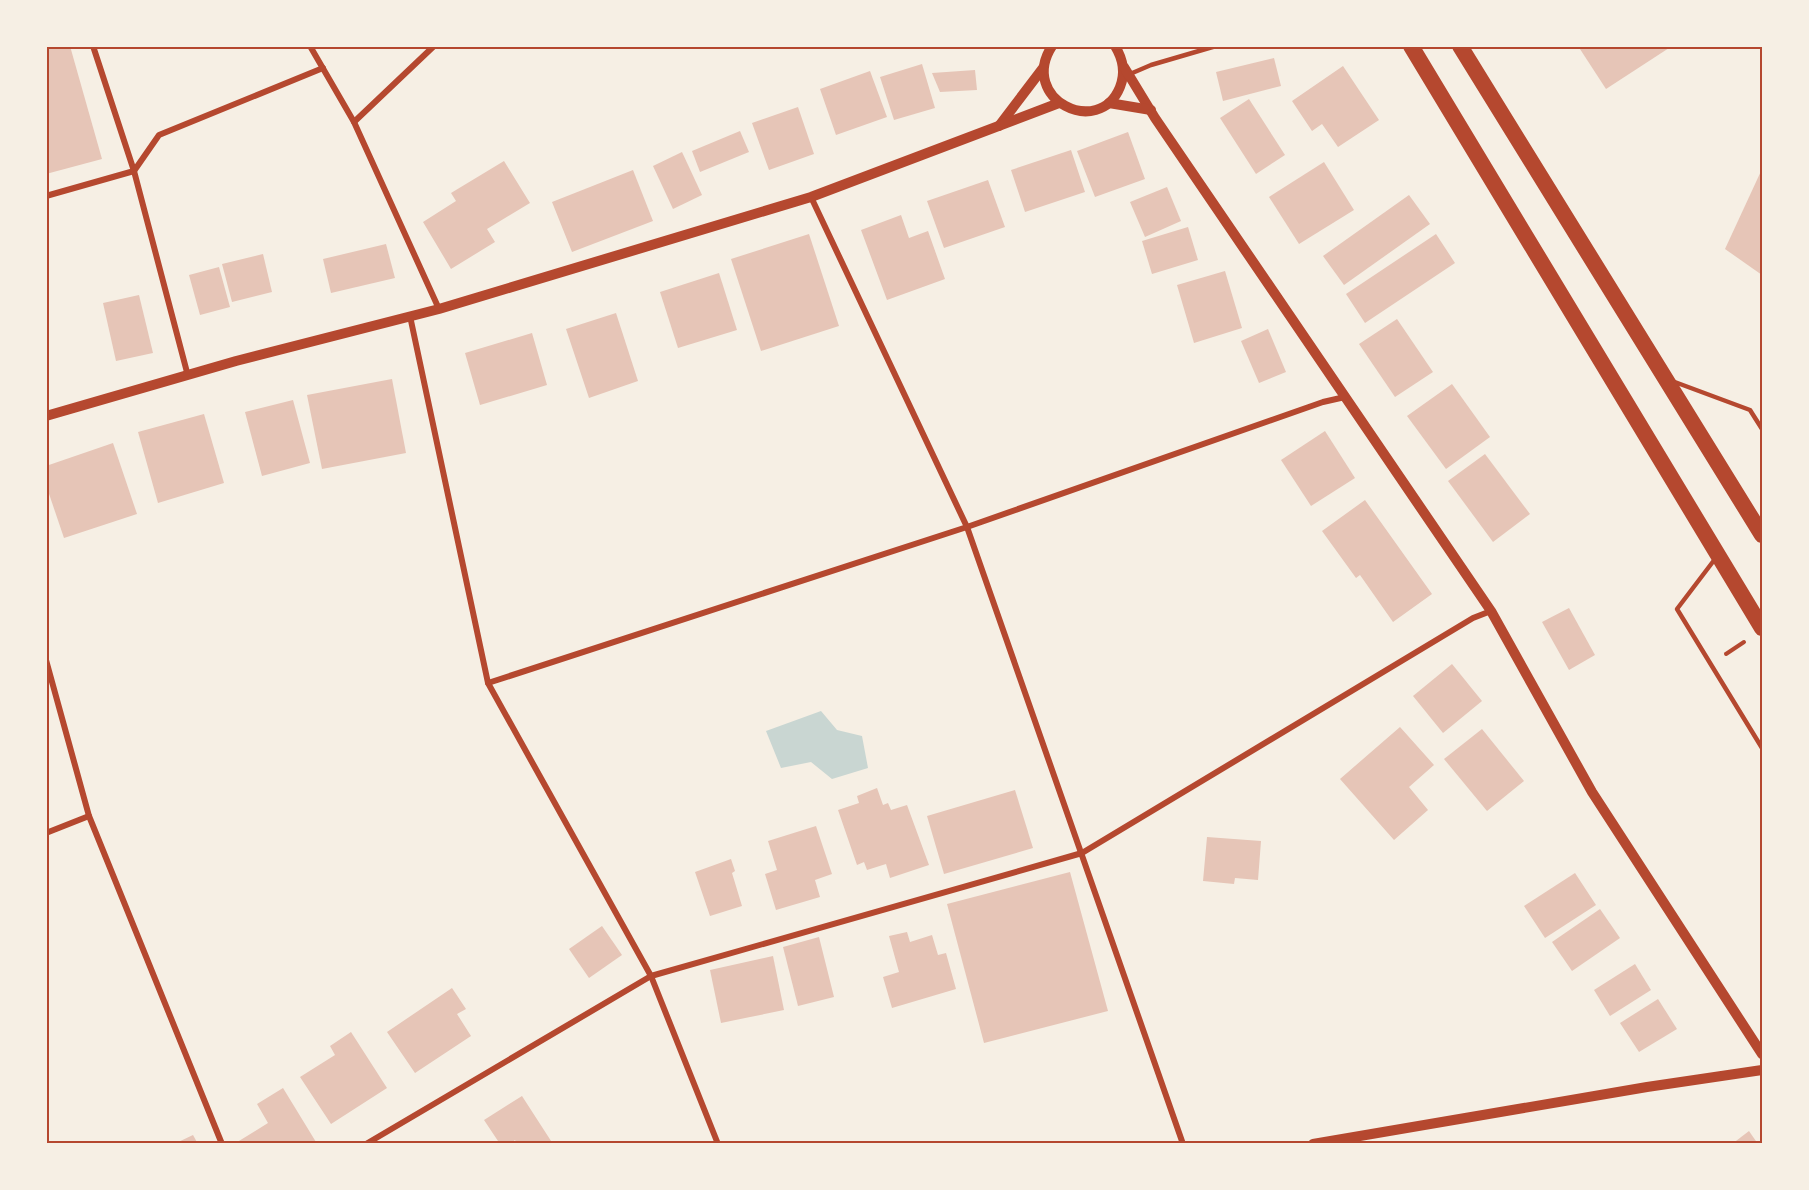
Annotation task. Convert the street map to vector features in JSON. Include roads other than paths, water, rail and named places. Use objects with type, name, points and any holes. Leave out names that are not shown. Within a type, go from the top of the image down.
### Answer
[{"type":"highway","points":[[1411,46],[1762,628]]},
{"type":"highway","points":[[1460,46],[1519,145],[1667,379],[1762,535]]},
{"type":"street","points":[[93,46],[134,171],[188,376]]},
{"type":"street","points":[[310,46],[354,122],[439,309]]},
{"type":"street","points":[[354,122],[434,46]]},
{"type":"street","points":[[1115,46],[1126,71],[1151,110],[1491,611],[1592,792],[1762,1054]]},
{"type":"street","points":[[1049,49],[1044,68],[1045,81],[1050,93],[1059,103],[1071,110],[1084,112],[1098,109],[1109,103],[1118,93],[1126,71]]},
{"type":"street","points":[[46,196],[134,171],[159,135],[323,68]]},
{"type":"street","points":[[999,126],[1044,68]]},
{"type":"street","points":[[46,416],[439,309],[811,197],[1059,103]]},
{"type":"street","points":[[1109,103],[1151,110]]},
{"type":"street","points":[[811,197],[967,527],[1183,1143]]},
{"type":"street","points":[[410,316],[488,683],[651,976],[718,1143]]},
{"type":"street","points":[[488,683],[967,527],[1323,402],[1345,397]]},
{"type":"street","points":[[366,1143],[651,976],[1083,853],[1473,618],[1491,611]]},
{"type":"street","points":[[46,660],[89,816],[222,1143]]},
{"type":"street","points":[[46,833],[89,816]]},
{"type":"street","points":[[1314,1143],[1647,1087],[1762,1071]]},
{"type":"lane","points":[[1126,71],[1216,46]]},
{"type":"lane","points":[[1667,379],[1750,410],[1762,429]]},
{"type":"lane","points":[[1718,555],[1677,609],[1762,748]]}]
